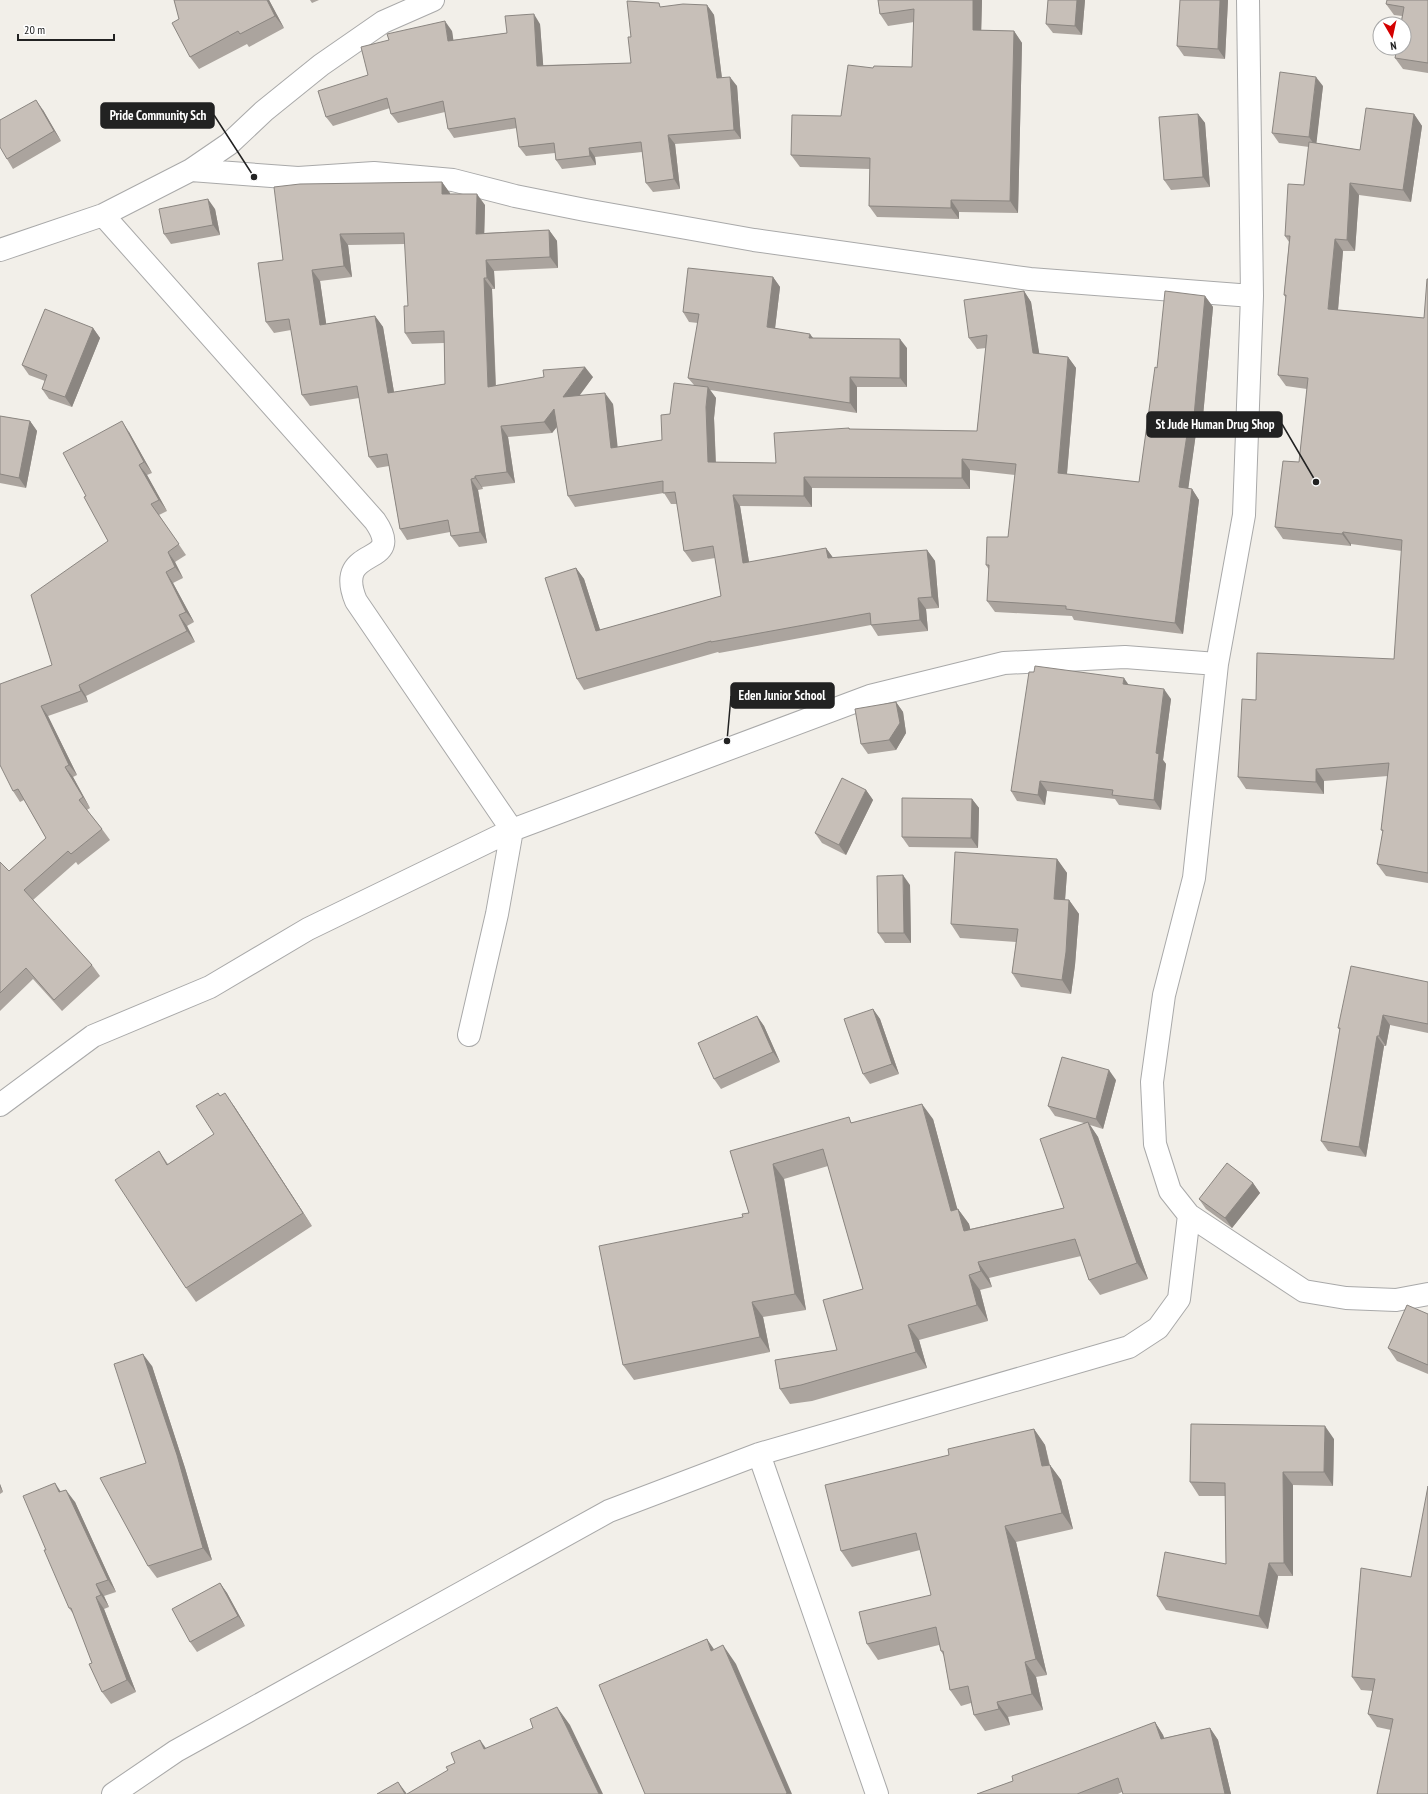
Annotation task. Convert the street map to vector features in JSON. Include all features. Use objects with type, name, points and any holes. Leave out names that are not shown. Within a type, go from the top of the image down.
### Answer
[{"type":"street","points":[[0,250],[103,215],[191,170],[229,144],[264,111],[321,65],[383,22],[433,0]]},
{"type":"street","points":[[1248,0],[1252,296],[1244,515],[1217,664],[1194,878],[1164,995],[1152,1082],[1155,1144],[1170,1191],[1189,1215],[1304,1291],[1346,1298],[1396,1300],[1428,1294]]},
{"type":"street","points":[[191,170],[298,178],[374,173],[453,180],[515,196],[585,210],[754,240],[1030,279],[1252,296]]},
{"type":"street","points":[[103,215],[383,532],[384,542],[381,550],[355,566],[350,575],[351,590],[356,600],[512,830],[497,914],[469,1035]]},
{"type":"street","points":[[0,1105],[93,1036],[210,987],[308,929],[512,830],[870,696],[1004,663],[1124,657],[1217,664]]},
{"type":"street","points":[[113,1794],[176,1751],[609,1511],[759,1454],[1129,1347],[1158,1328],[1179,1299],[1189,1215]]},
{"type":"street","points":[[759,1454],[877,1794]]},
{"type":"building","points":[[174,0],[267,0],[275,16],[240,34],[238,31],[190,57],[172,23],[179,19]]},
{"type":"building","points":[[878,0],[973,0],[973,30],[1014,31],[1010,201],[951,200],[951,208],[869,206],[870,158],[791,155],[792,115],[841,116],[848,65],[873,68],[874,66],[912,67],[914,9],[880,14]]},
{"type":"building","points":[[1048,0],[1077,0],[1075,26],[1046,24]]},
{"type":"building","points":[[1180,0],[1220,0],[1218,49],[1177,46]]},
{"type":"building","points":[[1387,0],[1428,0],[1428,63],[1395,58],[1395,56],[1412,56],[1412,16],[1402,16],[1404,7],[1386,4]]},
{"type":"building","points":[[627,1],[659,3],[660,7],[683,4],[707,5],[717,78],[730,77],[734,130],[668,135],[674,179],[646,183],[641,142],[589,148],[590,156],[556,160],[554,143],[519,147],[515,118],[448,129],[443,101],[391,114],[387,98],[326,117],[318,91],[368,75],[361,47],[389,40],[387,34],[445,21],[448,41],[507,33],[505,16],[534,14],[537,66],[631,63],[628,37],[631,37]]},
{"type":"building","points":[[1280,72],[1316,77],[1309,137],[1272,133]]},
{"type":"building","points":[[36,100],[54,131],[7,159],[0,147],[0,120]]},
{"type":"building","points":[[1366,108],[1414,114],[1403,190],[1350,183],[1347,240],[1335,239],[1328,309],[1424,318],[1428,279],[1428,873],[1377,864],[1383,830],[1381,830],[1389,763],[1316,769],[1316,782],[1238,777],[1242,699],[1256,700],[1257,653],[1394,659],[1402,540],[1343,532],[1342,534],[1275,527],[1283,461],[1299,462],[1308,378],[1278,375],[1290,236],[1285,236],[1288,184],[1304,185],[1309,142],[1360,150]]},
{"type":"building","points":[[1198,114],[1203,177],[1164,180],[1159,117]]},
{"type":"building","points":[[442,182],[442,194],[477,194],[476,234],[549,230],[550,257],[486,260],[487,278],[484,278],[488,387],[544,377],[543,370],[585,367],[563,397],[605,393],[611,448],[662,440],[661,415],[670,414],[674,383],[708,387],[706,407],[708,462],[776,463],[774,433],[849,428],[977,431],[987,335],[969,338],[964,300],[1024,291],[1033,353],[1068,357],[1058,473],[1139,482],[1155,367],[1157,368],[1165,291],[1205,296],[1194,416],[1190,415],[1179,487],[1192,489],[1175,623],[1066,609],[1066,606],[987,601],[989,565],[986,565],[987,537],[1008,537],[1016,464],[962,459],[962,478],[804,477],[804,496],[733,495],[743,563],[826,548],[828,558],[927,550],[932,597],[918,598],[920,620],[871,625],[870,613],[711,641],[577,679],[545,578],[576,568],[596,631],[721,596],[713,546],[684,551],[675,492],[663,493],[663,481],[568,496],[554,409],[544,422],[501,426],[507,472],[475,476],[475,478],[471,479],[480,532],[451,536],[448,520],[400,529],[387,454],[369,457],[357,386],[302,395],[289,319],[266,322],[258,263],[283,260],[274,187],[300,184]],"holes":[[[404,233],[408,306],[404,306],[405,333],[444,331],[445,384],[388,393],[375,316],[320,325],[312,270],[344,266],[340,234]]]},
{"type":"building","points":[[208,199],[213,225],[164,234],[159,209]]},
{"type":"building","points":[[688,268],[773,277],[767,327],[810,334],[809,338],[900,339],[900,378],[850,377],[850,403],[688,378],[699,314],[683,312]]},
{"type":"building","points":[[45,309],[93,328],[65,397],[42,389],[47,375],[22,365]]},
{"type":"building","points":[[0,416],[30,421],[19,478],[0,474]]},
{"type":"building","points":[[122,421],[144,462],[139,465],[159,500],[151,504],[179,544],[168,552],[175,567],[166,572],[186,612],[179,615],[187,631],[79,685],[81,691],[41,706],[69,765],[65,767],[83,797],[79,800],[102,829],[71,854],[68,851],[24,890],[92,965],[54,1000],[26,968],[0,993],[0,862],[9,871],[46,838],[18,789],[13,791],[0,765],[0,684],[52,665],[31,595],[108,541],[84,497],[86,496],[63,453]]},
{"type":"building","points":[[1035,666],[1124,678],[1123,684],[1164,689],[1156,753],[1159,754],[1154,800],[1112,795],[1113,790],[1040,781],[1038,795],[1011,791],[1029,672],[1034,672]]},
{"type":"building","points":[[896,702],[900,723],[889,740],[861,744],[855,709]]},
{"type":"building","points":[[842,778],[866,790],[839,845],[815,833]]},
{"type":"building","points":[[902,798],[972,799],[971,838],[902,837]]},
{"type":"building","points":[[955,852],[1057,859],[1054,899],[1069,900],[1066,952],[1062,980],[1012,973],[1018,929],[951,924]]},
{"type":"building","points":[[903,875],[904,933],[878,933],[877,876]]},
{"type":"building","points":[[1351,966],[1428,982],[1428,1024],[1383,1015],[1379,1036],[1377,1036],[1359,1147],[1321,1141],[1340,1028],[1338,1028]]},
{"type":"building","points":[[873,1009],[892,1064],[863,1074],[844,1019]]},
{"type":"building","points":[[757,1016],[773,1052],[714,1079],[698,1043]]},
{"type":"building","points":[[1062,1057],[1109,1070],[1096,1119],[1048,1106]]},
{"type":"building","points":[[218,1093],[220,1096],[225,1093],[303,1213],[186,1288],[115,1180],[159,1151],[167,1165],[214,1134],[196,1106]]},
{"type":"building","points":[[922,1104],[951,1211],[958,1209],[964,1231],[1064,1208],[1040,1139],[1088,1122],[1137,1263],[1089,1280],[1075,1239],[978,1262],[981,1271],[969,1275],[977,1305],[908,1325],[916,1352],[801,1385],[780,1389],[775,1360],[837,1350],[823,1300],[863,1289],[823,1149],[773,1164],[795,1294],[752,1302],[760,1337],[623,1365],[599,1246],[743,1217],[742,1214],[749,1213],[730,1151],[849,1117],[851,1123]]},
{"type":"building","points":[[1227,1163],[1253,1183],[1225,1218],[1199,1199]]},
{"type":"building","points":[[1407,1305],[1428,1314],[1428,1365],[1388,1348]]},
{"type":"building","points":[[143,1354],[177,1455],[203,1548],[148,1566],[100,1478],[146,1463],[114,1364]]},
{"type":"building","points":[[1191,1424],[1325,1426],[1324,1472],[1283,1472],[1284,1563],[1269,1563],[1259,1616],[1157,1596],[1165,1552],[1226,1564],[1225,1483],[1190,1482]]},
{"type":"building","points":[[1034,1429],[1042,1466],[1050,1465],[1062,1513],[1005,1526],[1036,1659],[1025,1662],[1032,1694],[997,1702],[999,1709],[974,1715],[968,1686],[950,1690],[943,1651],[941,1651],[936,1627],[867,1644],[859,1612],[931,1595],[916,1533],[841,1551],[825,1485],[949,1455],[948,1449]]},
{"type":"building","points":[[55,1483],[59,1492],[66,1490],[108,1580],[96,1584],[101,1595],[96,1597],[127,1680],[102,1692],[89,1664],[92,1663],[71,1608],[69,1608],[44,1550],[46,1550],[23,1496]]},
{"type":"building","points":[[1428,1486],[1428,1794],[1377,1794],[1393,1719],[1368,1714],[1375,1679],[1352,1677],[1361,1568],[1411,1577]]},
{"type":"building","points":[[220,1583],[238,1616],[190,1642],[172,1609]]},
{"type":"building","points":[[707,1639],[711,1651],[723,1645],[787,1793],[786,1794],[645,1794],[599,1685]]},
{"type":"building","points":[[557,1707],[599,1794],[407,1794],[448,1770],[446,1767],[455,1763],[451,1753],[480,1740],[484,1749],[533,1728],[530,1719]]},
{"type":"building","points":[[1155,1722],[1161,1739],[1210,1728],[1225,1794],[1123,1794],[1118,1778],[1077,1794],[977,1794],[1013,1781],[1012,1776]]},
{"type":"building","points":[[398,1782],[405,1794],[377,1794]]},
{"type":"place","name":"Pride Community Sch","points":[[254,177]]},
{"type":"place","name":"St Jude Human Drug Shop","points":[[1316,482]]},
{"type":"place","name":"Eden Junior School","points":[[727,741]]}]
